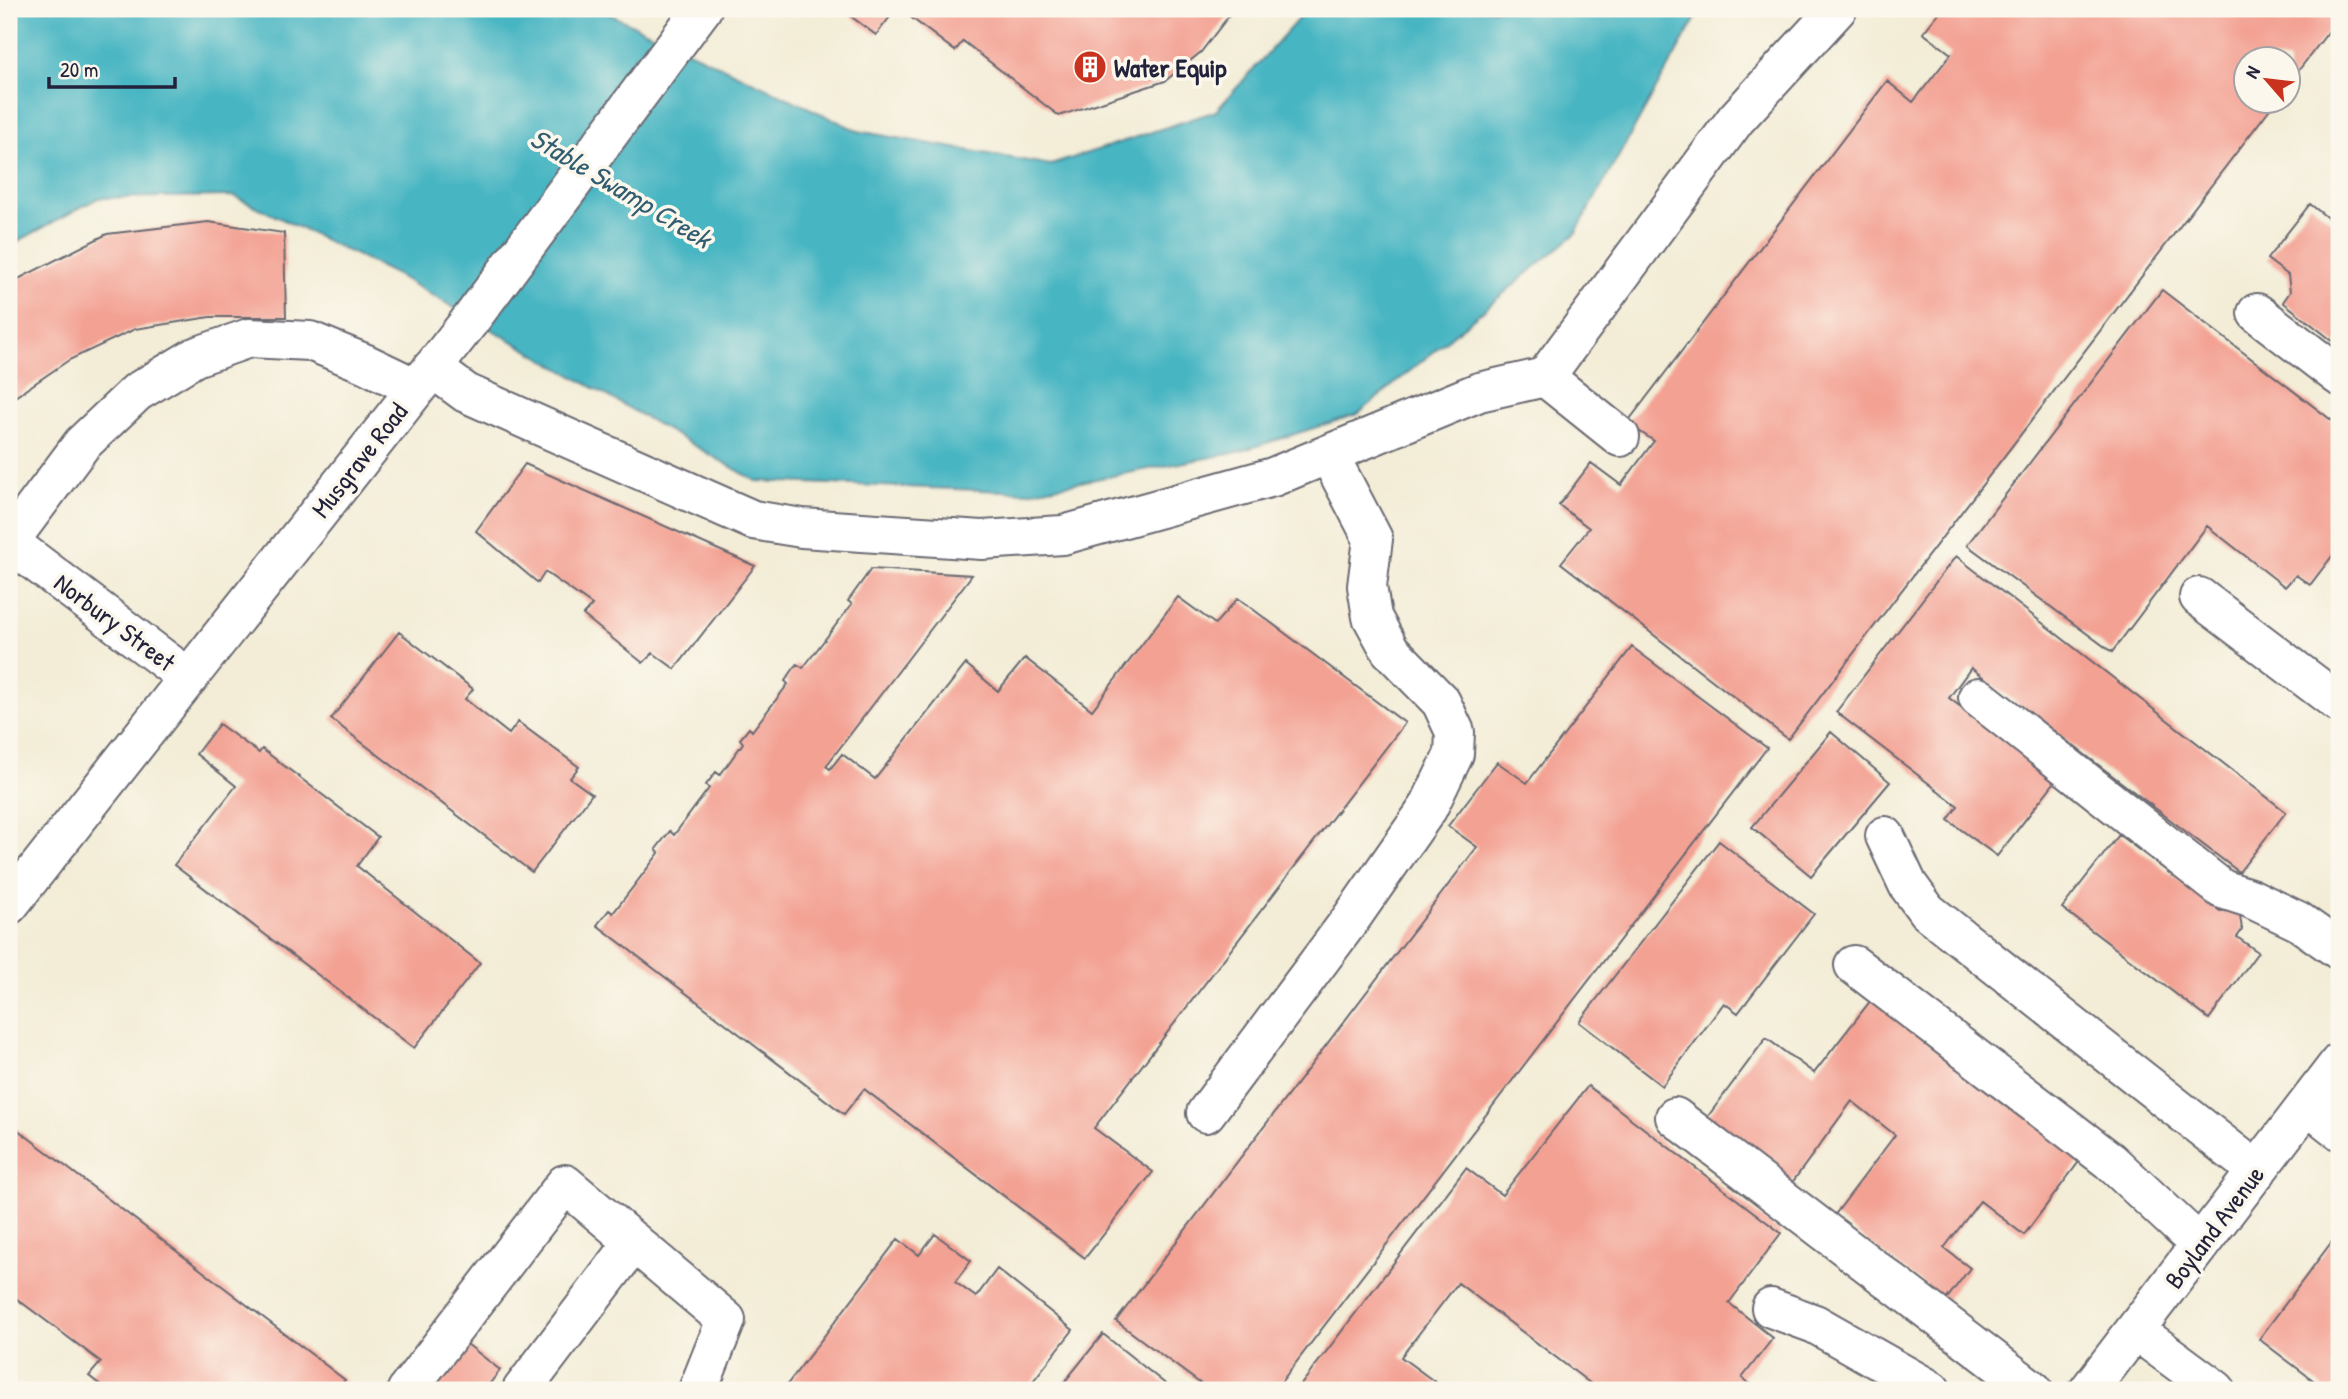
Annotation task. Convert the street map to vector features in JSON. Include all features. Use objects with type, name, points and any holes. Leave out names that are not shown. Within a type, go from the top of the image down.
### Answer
[{"type":"street","name":"Musgrave Road","points":[[9,905],[472,318],[702,9]]},
{"type":"street","points":[[9,542],[82,444],[137,392],[195,357],[249,338],[310,341],[364,363],[424,378],[466,393],[752,520],[802,528],[982,540],[1063,535],[1273,477],[1479,392],[1545,377],[1736,119],[1838,9]]},
{"type":"street","points":[[2257,313],[2339,376]]},
{"type":"street","points":[[1545,377],[1620,437]]},
{"type":"street","points":[[1206,1114],[1350,920],[1429,807],[1454,754],[1455,732],[1441,702],[1390,649],[1372,617],[1367,586],[1373,539],[1329,455]]},
{"type":"street","name":"Norbury Street","points":[[9,542],[187,677]]},
{"type":"street","points":[[2199,597],[2339,703]]},
{"type":"street","points":[[1978,697],[2222,889],[2250,898],[2298,921],[2339,950]]},
{"type":"street","points":[[1885,836],[1908,885],[1927,911],[2257,1171]]},
{"type":"street","points":[[1854,965],[2110,1161],[2200,1245]]},
{"type":"street","name":"Boyland Avenue","points":[[2089,1390],[2339,1063]]},
{"type":"street","points":[[2307,1105],[2339,1130]]},
{"type":"street","points":[[1675,1117],[2033,1390]]},
{"type":"street","points":[[407,1390],[565,1184],[726,1320],[698,1390]]},
{"type":"street","points":[[522,1390],[634,1242]]},
{"type":"street","points":[[1771,1308],[1815,1324],[1931,1390]]},
{"type":"street","points":[[2135,1329],[2216,1390]]},
{"type":"water","name":"Stable Swamp Creek","points":[[9,9],[599,9],[858,131],[1051,165],[1216,111],[1307,9],[1701,9],[1575,234],[1358,414],[1238,452],[1028,492],[756,481],[395,274],[234,196],[98,198],[9,246]]},
{"type":"building","points":[[841,9],[896,9],[876,35]]},
{"type":"building","name":"Water Equip","points":[[900,9],[1234,9],[1201,52],[1165,81],[1059,116],[963,41],[955,51]]},
{"type":"building","points":[[1942,9],[2339,9],[2339,18],[2302,66],[2302,46],[2232,46],[2232,116],[2264,116],[1788,739],[1561,563],[1589,528],[1559,505],[1591,463],[1621,485],[1654,441],[1627,423],[1887,81],[1913,102],[1951,54],[1923,33]]},
{"type":"building","points":[[2310,204],[2339,227],[2339,346],[2283,302],[2290,292],[2288,275],[2267,259]]},
{"type":"building","points":[[208,222],[284,233],[286,317],[210,317],[135,329],[69,360],[9,401],[9,286],[107,234]]},
{"type":"building","points":[[2162,290],[2339,426],[2339,547],[2310,585],[2296,575],[2285,587],[2207,526],[2112,652],[1967,545]]},
{"type":"building","points":[[525,464],[755,566],[675,669],[653,653],[643,663],[583,615],[592,605],[545,572],[538,583],[476,531]]},
{"type":"building","points":[[1956,556],[2286,812],[2239,872],[1971,668],[1949,698],[2057,779],[1997,856],[1948,820],[1958,806],[1836,712]]},
{"type":"building","points":[[871,569],[972,575],[826,766],[830,769],[842,754],[875,779],[966,664],[998,691],[1025,658],[1092,710],[1178,597],[1215,624],[1238,598],[1405,723],[1094,1128],[1153,1172],[1085,1258],[864,1089],[844,1114],[597,925],[609,910],[613,913],[659,853],[656,849],[670,831],[674,835],[709,788],[706,785],[716,772],[720,775],[743,743],[740,739],[749,728],[752,731],[788,684],[785,681],[797,664],[803,668],[852,604],[848,601]]},
{"type":"building","points":[[399,632],[473,689],[465,699],[509,734],[518,722],[579,767],[570,778],[592,794],[532,872],[331,719]]},
{"type":"building","points":[[1632,647],[1767,748],[1275,1390],[1209,1390],[1116,1321],[1477,847],[1448,826],[1497,762],[1527,783]]},
{"type":"building","points":[[219,724],[259,753],[262,749],[378,837],[357,866],[480,963],[414,1048],[174,865],[236,786],[196,754]]},
{"type":"building","points":[[1831,732],[1890,782],[1811,876],[1752,827]]},
{"type":"building","points":[[2119,835],[2220,911],[2230,910],[2240,915],[2242,930],[2237,937],[2258,952],[2209,1019],[2062,908]]},
{"type":"building","points":[[1719,841],[1814,914],[1738,1013],[1724,1003],[1662,1086],[1579,1022]]},
{"type":"building","points":[[1875,995],[2084,1155],[2024,1235],[1980,1201],[1944,1248],[1970,1268],[1945,1301],[1834,1216],[1895,1135],[1852,1101],[1791,1184],[1706,1119],[1766,1038],[1814,1073]]},
{"type":"building","points":[[1588,1086],[1781,1233],[1729,1303],[1773,1338],[1742,1378],[1757,1390],[1599,1390],[1458,1283],[1401,1357],[1446,1390],[1297,1390],[1466,1168],[1502,1195]]},
{"type":"building","points":[[9,1123],[345,1380],[337,1390],[107,1390],[89,1376],[101,1362],[9,1293]]},
{"type":"building","points":[[2339,1232],[2339,1390],[2326,1390],[2259,1339]]},
{"type":"building","points":[[935,1234],[971,1261],[955,1282],[976,1297],[997,1269],[1073,1330],[1026,1390],[783,1390],[898,1239],[919,1255]]},
{"type":"building","points":[[1103,1334],[1173,1390],[1058,1390]]},
{"type":"building","points":[[467,1344],[500,1370],[485,1390],[431,1390]]},
{"type":"place","name":"Water Equip","points":[[1090,67]]}]
